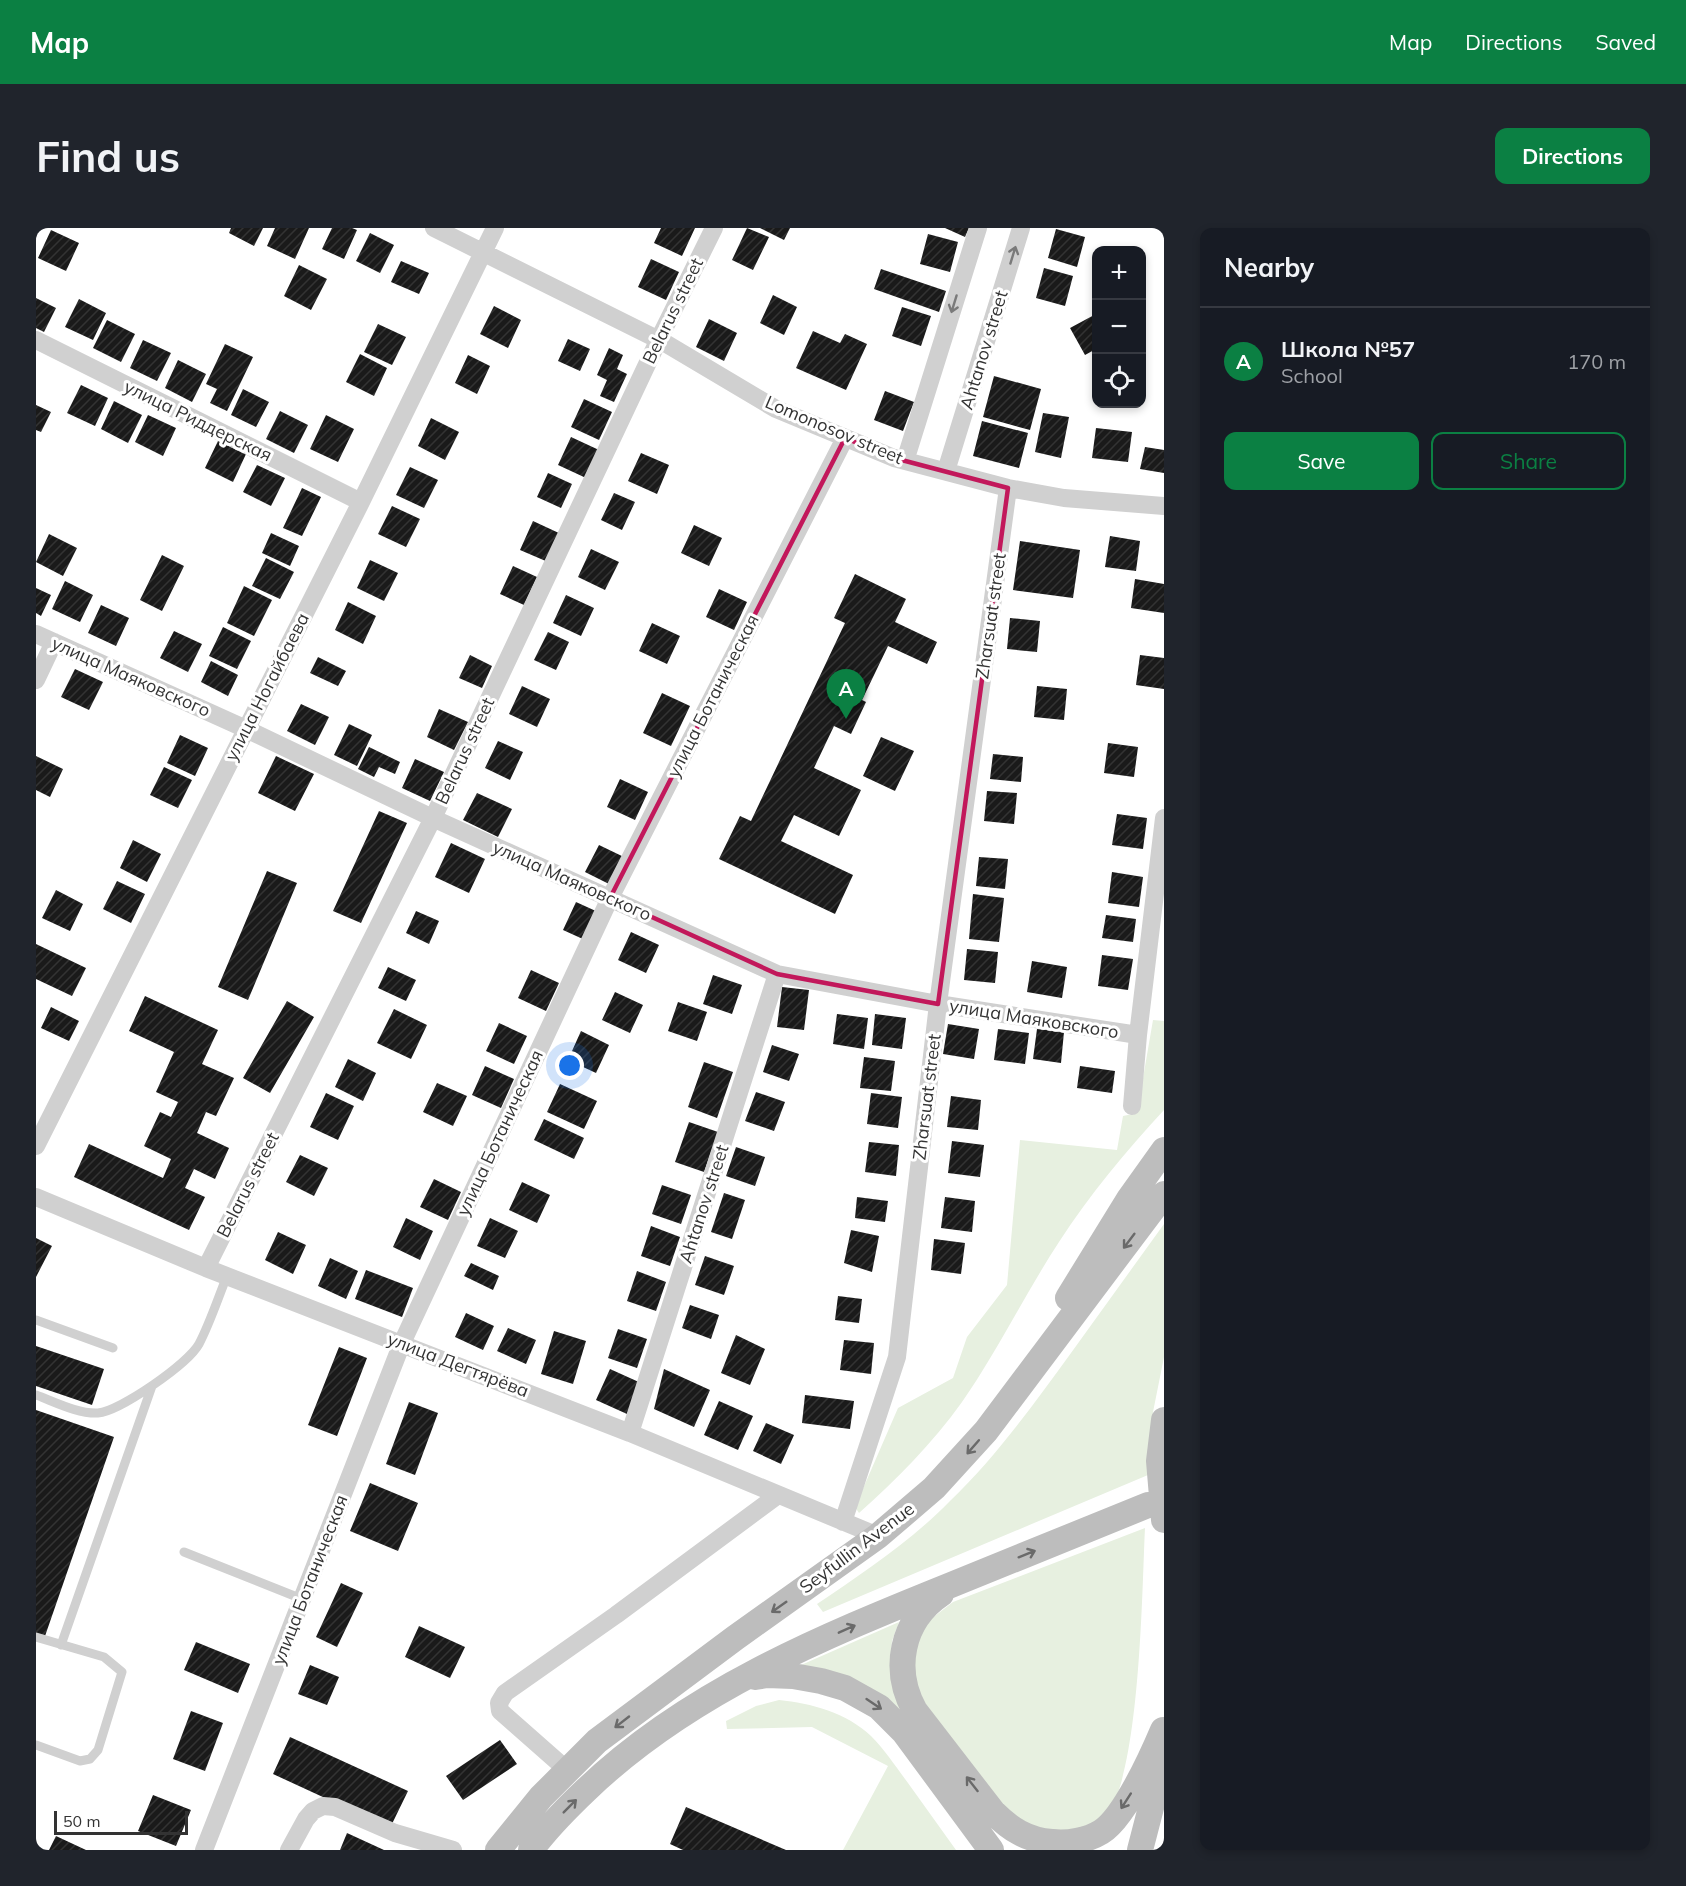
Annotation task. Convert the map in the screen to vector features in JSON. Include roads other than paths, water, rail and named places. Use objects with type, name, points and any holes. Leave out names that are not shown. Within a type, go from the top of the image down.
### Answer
[{"type":"main road","points":[[1000,1412],[1101,1244],[1146,1173],[1164,1150]]},
{"type":"main road","name":"Seyfullin Avenue","points":[[498,1850],[523,1818],[597,1741],[878,1536],[947,1476],[973,1448],[1164,1194]]},
{"type":"main road","points":[[531,1850],[566,1809],[637,1746],[688,1710],[738,1681],[883,1612],[959,1582],[1156,1512],[1164,1420]]},
{"type":"main road","points":[[959,1582],[927,1605],[910,1628],[904,1644],[903,1680],[907,1697],[915,1711],[1005,1825],[1024,1836],[1061,1843],[1092,1837],[1103,1831],[1113,1821],[1139,1781],[1163,1731]]},
{"type":"main road","points":[[738,1681],[767,1675],[793,1676],[821,1681],[845,1688],[879,1707],[904,1732],[991,1850]]},
{"type":"main road","points":[[1140,1850],[1154,1796],[1164,1722]]},
{"type":"main road","points":[[1154,1850],[1164,1823]]},
{"type":"street","name":"Lomonosov street","points":[[434,228],[659,339],[776,409],[905,461],[1008,488],[1064,498],[1164,506]]},
{"type":"street","name":"улица Ногайбаева","points":[[36,1146],[361,502],[495,228]]},
{"type":"street","name":"Belarus street","points":[[206,1268],[433,818],[659,339],[714,228]]},
{"type":"street","points":[[905,461],[978,228]]},
{"type":"street","name":"Ahtanov street","points":[[946,471],[1021,228]]},
{"type":"street","name":"улица Риддерская","points":[[36,340],[361,502]]},
{"type":"street","name":"улица Ботаническая","points":[[204,1850],[402,1343],[610,898],[845,438]]},
{"type":"street","name":"Zharsuat street","points":[[843,1522],[897,1357],[938,1004],[1008,488]]},
{"type":"street","name":"улица Маяковского","points":[[36,633],[433,818],[777,974],[938,1004],[1138,1035]]},
{"type":"street","points":[[36,680],[54,642]]},
{"type":"street","points":[[1132,1106],[1138,1035],[1164,818]]},
{"type":"street","name":"Ahtanov street","points":[[630,1433],[777,974]]},
{"type":"street","name":"улица Дегтярёва","points":[[36,1197],[206,1268],[630,1433],[878,1536]]},
{"type":"street","points":[[567,1770],[500,1711],[499,1702],[505,1693],[616,1615],[778,1495]]},
{"type":"street","points":[[288,1850],[306,1819],[313,1811],[323,1806],[334,1807],[395,1833],[453,1850]]},
{"type":"lane","points":[[36,1395],[82,1411],[98,1413],[113,1408],[152,1386],[180,1365],[198,1346],[227,1276]]},
{"type":"lane","points":[[36,1320],[113,1348]]},
{"type":"lane","points":[[61,1645],[152,1386]]},
{"type":"lane","points":[[184,1552],[302,1599]]},
{"type":"lane","points":[[36,1637],[105,1657],[122,1672],[98,1750],[90,1759],[80,1761],[36,1745]]},
{"type":"place","name":"Школа №57","points":[[846,719]]}]
